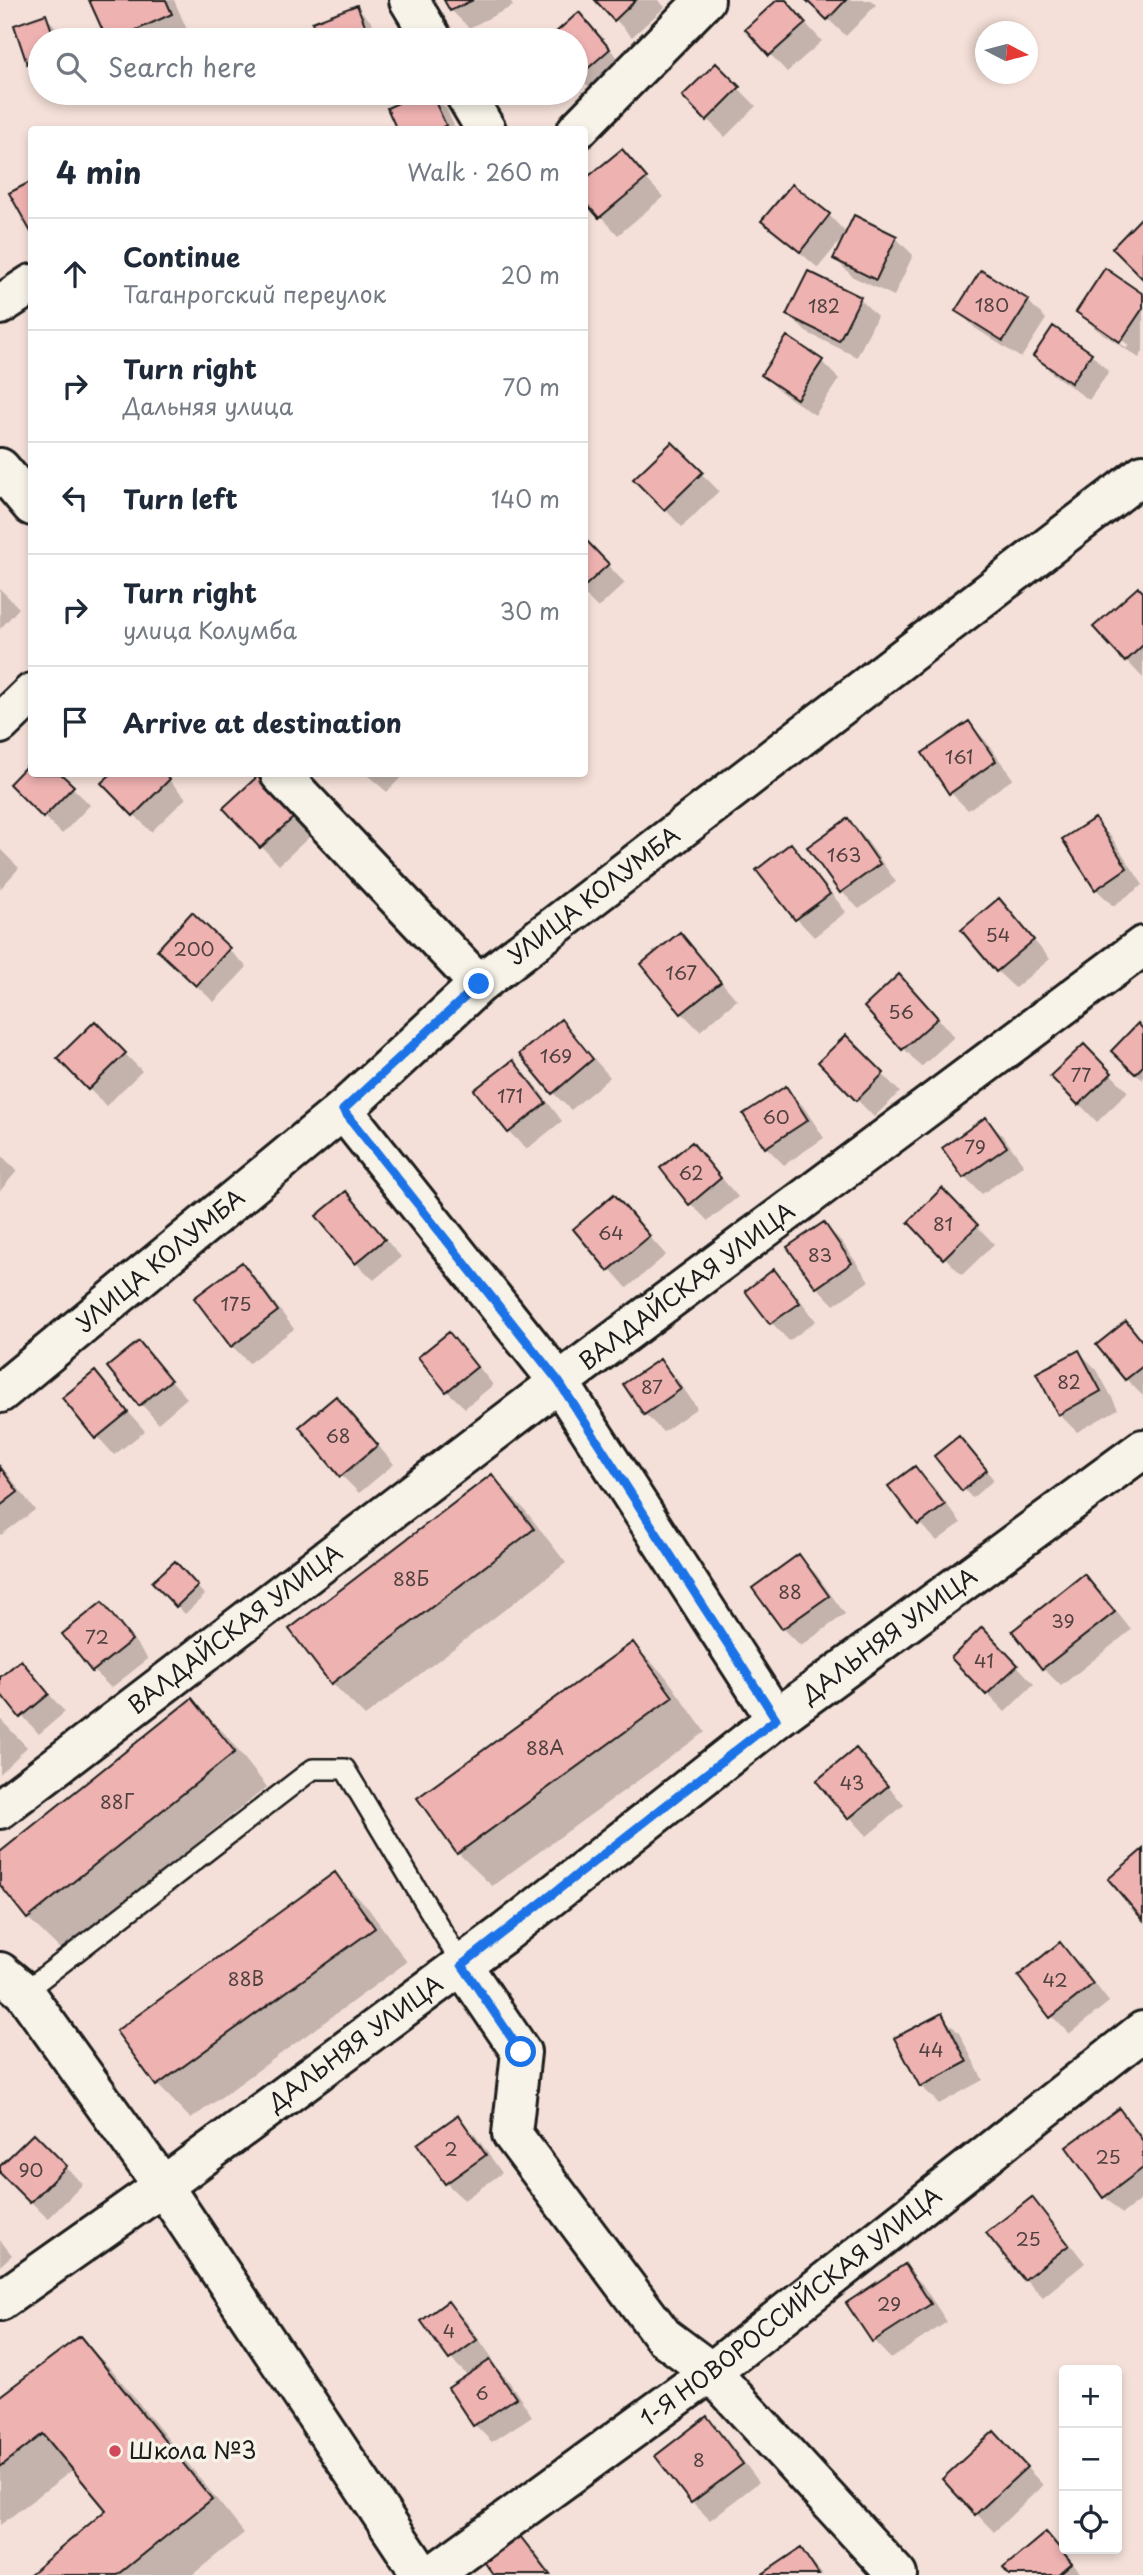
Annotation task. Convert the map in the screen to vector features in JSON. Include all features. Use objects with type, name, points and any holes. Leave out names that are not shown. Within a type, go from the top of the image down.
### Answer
[{"type":"street","points":[[409,0],[426,28]]},
{"type":"street","points":[[581,126],[705,0]]},
{"type":"street","points":[[471,105],[484,126]]},
{"type":"street","points":[[0,305],[28,287]]},
{"type":"street","points":[[0,468],[28,501]]},
{"type":"street","name":"УЛИЦА КОЛУМБА","points":[[0,1393],[343,1110],[479,984],[1143,474]]},
{"type":"street","points":[[0,724],[28,697]]},
{"type":"street","points":[[283,777],[479,984]]},
{"type":"street","name":"ВАЛДАЙСКАЯ УЛИЦА","points":[[0,1809],[559,1382],[1143,946]]},
{"type":"street","points":[[343,1110],[559,1382],[776,1719]]},
{"type":"street","name":"ДАЛЬНЯЯ УЛИЦА","points":[[0,2301],[163,2186],[462,1965],[776,1719],[1143,1449]]},
{"type":"street","points":[[462,1965],[521,2052],[512,2134],[663,2336],[710,2372],[897,2575]]},
{"type":"street","points":[[12,1982],[163,2186],[422,2575]]},
{"type":"street","name":"1-Я НОВОРОССИЙСКАЯ УЛИЦА","points":[[432,2575],[710,2372],[1143,2031]]},
{"type":"lane","points":[[12,1982],[313,1769],[345,1769],[462,1965]]},
{"type":"building","points":[[89,0],[166,0],[172,14],[141,28],[102,28]]},
{"type":"building","points":[[444,0],[473,0],[450,11]]},
{"type":"building","points":[[595,0],[636,0],[614,21]]},
{"type":"building","points":[[777,0],[786,0],[806,23],[769,56],[745,29]]},
{"type":"building","points":[[806,0],[846,0],[827,20]]},
{"type":"building","points":[[357,5],[366,28],[314,28],[312,22]]},
{"type":"building","points":[[579,12],[610,49],[588,68],[588,28],[561,28]]},
{"type":"building","points":[[46,14],[51,28],[28,28],[28,64],[27,64],[14,25]]},
{"type":"building","points":[[716,63],[740,87],[706,121],[682,96]]},
{"type":"building","points":[[394,105],[437,105],[446,125],[395,126],[387,108]]},
{"type":"building","points":[[622,149],[647,178],[599,218],[588,206],[588,177]]},
{"type":"building","points":[[28,183],[28,227],[9,193]]},
{"type":"building","points":[[792,184],[830,214],[800,252],[761,221]]},
{"type":"building","points":[[854,215],[897,236],[876,280],[833,259]]},
{"type":"building","points":[[1143,216],[1143,279],[1112,248]]},
{"type":"building","points":[[1105,268],[1143,294],[1143,308],[1120,342],[1076,312]]},
{"type":"building","points":[[981,270],[1029,300],[1003,341],[955,311]]},
{"type":"building","points":[[808,271],[861,297],[839,341],[786,315]]},
{"type":"building","points":[[1053,326],[1092,353],[1071,383],[1033,356]]},
{"type":"building","points":[[787,336],[823,360],[797,399],[761,375]]},
{"type":"building","points":[[672,442],[703,472],[664,510],[633,479]]},
{"type":"building","points":[[588,542],[609,564],[588,583]]},
{"type":"building","points":[[1138,587],[1143,592],[1143,645],[1125,662],[1093,627]]},
{"type":"building","points":[[969,721],[996,761],[949,794],[922,753]]},
{"type":"building","points":[[28,764],[28,777],[64,777],[74,786],[43,818],[9,784]]},
{"type":"building","points":[[108,777],[170,779],[133,816],[101,783]]},
{"type":"building","points":[[257,777],[274,777],[303,809],[260,848],[223,808]]},
{"type":"building","points":[[848,818],[880,864],[840,893],[807,847]]},
{"type":"building","points":[[1095,818],[1127,868],[1095,890],[1062,839]]},
{"type":"building","points":[[791,843],[830,894],[795,920],[756,870]]},
{"type":"building","points":[[999,898],[1034,940],[996,972],[961,930]]},
{"type":"building","points":[[192,912],[230,948],[196,986],[157,950]]},
{"type":"building","points":[[680,932],[721,982],[681,1014],[641,964]]},
{"type":"building","points":[[899,974],[938,1018],[902,1050],[864,1007]]},
{"type":"building","points":[[561,1019],[593,1059],[552,1094],[519,1054]]},
{"type":"building","points":[[95,1021],[126,1053],[88,1090],[57,1058]]},
{"type":"building","points":[[1138,1023],[1143,1029],[1143,1066],[1135,1074],[1111,1051]]},
{"type":"building","points":[[846,1035],[884,1073],[856,1101],[818,1062]]},
{"type":"building","points":[[1084,1044],[1112,1073],[1078,1105],[1050,1076]]},
{"type":"building","points":[[513,1060],[546,1103],[508,1133],[474,1090]]},
{"type":"building","points":[[786,1086],[808,1120],[765,1148],[743,1114]]},
{"type":"building","points":[[986,1117],[1007,1147],[963,1178],[942,1148]]},
{"type":"building","points":[[692,1142],[721,1178],[689,1205],[660,1168]]},
{"type":"building","points":[[942,1188],[978,1225],[943,1259],[908,1222]]},
{"type":"building","points":[[346,1191],[385,1239],[355,1264],[316,1216]]},
{"type":"building","points":[[614,1194],[650,1236],[608,1271],[573,1229]]},
{"type":"building","points":[[824,1222],[852,1263],[816,1288],[787,1247]]},
{"type":"building","points":[[242,1262],[278,1311],[231,1347],[194,1298]]},
{"type":"building","points":[[774,1269],[800,1303],[770,1324],[745,1291]]},
{"type":"building","points":[[1126,1321],[1143,1342],[1143,1366],[1125,1380],[1096,1345]]},
{"type":"building","points":[[449,1332],[477,1367],[446,1392],[418,1357]]},
{"type":"building","points":[[139,1341],[171,1380],[139,1406],[107,1367]]},
{"type":"building","points":[[1079,1350],[1101,1391],[1058,1415],[1036,1373]]},
{"type":"building","points":[[660,1359],[681,1389],[644,1415],[623,1384]]},
{"type":"building","points":[[95,1371],[128,1412],[95,1439],[62,1398]]},
{"type":"building","points":[[336,1396],[378,1445],[340,1477],[299,1427]]},
{"type":"building","points":[[959,1436],[987,1470],[962,1491],[934,1456]]},
{"type":"building","points":[[915,1466],[945,1505],[918,1525],[888,1486]]},
{"type":"building","points":[[0,1467],[18,1492],[0,1506]]},
{"type":"building","points":[[492,1474],[534,1529],[331,1684],[289,1629]]},
{"type":"building","points":[[799,1554],[829,1596],[782,1629],[752,1588]]},
{"type":"building","points":[[175,1561],[198,1586],[176,1607],[152,1582]]},
{"type":"building","points":[[1084,1574],[1115,1612],[1042,1669],[1012,1631]]},
{"type":"building","points":[[102,1602],[132,1640],[92,1672],[62,1634]]},
{"type":"building","points":[[982,1627],[1018,1665],[986,1695],[951,1658]]},
{"type":"building","points":[[633,1642],[673,1697],[457,1854],[417,1798]]},
{"type":"building","points":[[21,1660],[49,1694],[20,1718],[0,1693],[0,1677]]},
{"type":"building","points":[[192,1698],[235,1752],[27,1919],[0,1885],[0,1852]]},
{"type":"building","points":[[856,1748],[888,1786],[848,1819],[816,1781]]},
{"type":"building","points":[[1143,1849],[1143,1920],[1108,1879]]},
{"type":"building","points":[[335,1872],[375,1928],[156,2086],[116,2031]]},
{"type":"building","points":[[1060,1942],[1093,1984],[1050,2018],[1018,1976]]},
{"type":"building","points":[[942,2013],[967,2062],[920,2087],[894,2038]]},
{"type":"building","points":[[1119,2108],[1143,2141],[1143,2168],[1103,2198],[1066,2147]]},
{"type":"building","points":[[458,2115],[486,2155],[445,2184],[417,2144]]},
{"type":"building","points":[[34,2133],[67,2166],[30,2203],[0,2173],[0,2166]]},
{"type":"building","points":[[1032,2197],[1069,2245],[1024,2280],[986,2233]]},
{"type":"building","points":[[905,2264],[931,2304],[872,2342],[846,2303]]},
{"type":"building","points":[[448,2301],[477,2340],[449,2360],[421,2321]]},
{"type":"building","name":"Школа №3","points":[[80,2336],[212,2499],[118,2575],[29,2575],[106,2510],[43,2434],[0,2467],[0,2396]]},
{"type":"building","points":[[490,2360],[516,2398],[473,2426],[448,2388]]},
{"type":"building","points":[[707,2416],[743,2464],[691,2503],[655,2456]]},
{"type":"building","points":[[994,2431],[1027,2467],[975,2515],[942,2479]]},
{"type":"building","points":[[517,2532],[550,2575],[494,2575],[482,2559]]},
{"type":"building","points":[[1046,2532],[1059,2548],[1059,2554],[1064,2554],[1072,2563],[1058,2575],[1009,2575],[1003,2568]]},
{"type":"building","points":[[801,2548],[819,2575],[761,2575]]},
{"type":"place","name":"Школа №3","points":[[115,2451]]},
{"type":"route","points":[[479,984],[343,1110],[559,1382],[776,1719],[462,1965],[521,2052]]}]
